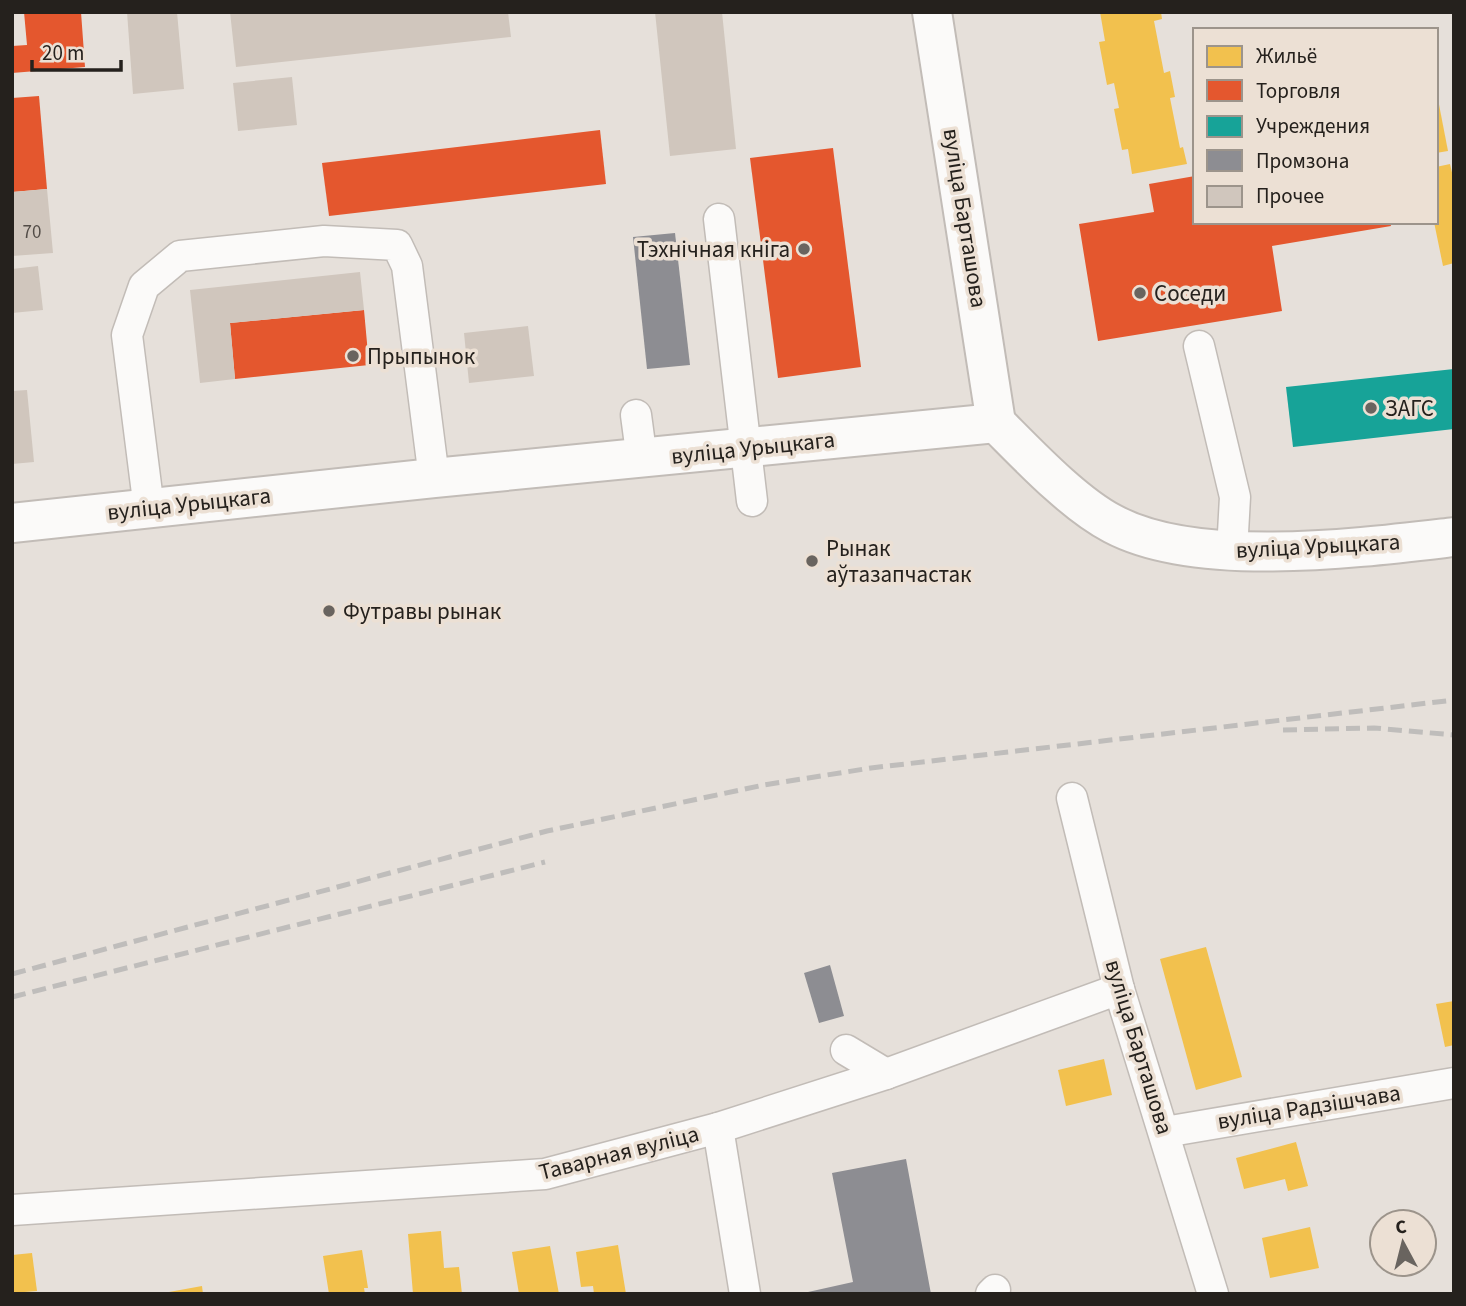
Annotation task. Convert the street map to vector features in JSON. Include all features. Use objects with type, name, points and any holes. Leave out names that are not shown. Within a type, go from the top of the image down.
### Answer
[{"type":"main road","name":"вуліца Барташова","points":[[932,12],[996,423]]},
{"type":"main road","name":"вуліца Урыцкага","points":[[12,523],[434,478],[642,460],[996,423],[1045,472],[1112,524],[1166,544],[1232,551],[1370,547],[1454,537]]},
{"type":"street","points":[[719,219],[752,501]]},
{"type":"street","points":[[149,509],[127,335],[144,286],[180,256],[192,254],[324,241],[397,245],[407,265],[434,478]]},
{"type":"street","points":[[1199,346],[1235,497],[1232,551]]},
{"type":"street","points":[[636,415],[642,460]]},
{"type":"street","name":"вуліца Барташова","points":[[1072,798],[1119,989],[1213,1294]]},
{"type":"street","name":"Таварная вуліца","points":[[12,1210],[545,1174],[718,1128],[886,1074],[1119,989]]},
{"type":"street","points":[[846,1050],[886,1074]]},
{"type":"street","name":"вуліца Радзішчава","points":[[1165,1132],[1454,1083]]},
{"type":"street","points":[[718,1128],[745,1294]]},
{"type":"building: Жильё","points":[[1100,12],[1161,12],[1162,19],[1154,21],[1164,73],[1170,71],[1175,97],[1170,98],[1180,148],[1183,147],[1187,164],[1132,174],[1128,149],[1122,150],[1114,109],[1119,108],[1114,83],[1107,85],[1099,42],[1105,41]]},
{"type":"building: Жильё","points":[[1438,99],[1448,151],[1438,153]]},
{"type":"building: Жильё","points":[[1450,164],[1454,181],[1454,263],[1443,266],[1434,224],[1438,224],[1438,167]]},
{"type":"building: Жильё","points":[[1206,947],[1242,1077],[1196,1090],[1160,959]]},
{"type":"building: Жильё","points":[[1454,1001],[1454,1045],[1445,1047],[1436,1004]]},
{"type":"building: Жильё","points":[[1104,1059],[1112,1095],[1066,1106],[1058,1070]]},
{"type":"building: Жильё","points":[[1296,1142],[1308,1186],[1288,1191],[1285,1179],[1244,1189],[1236,1158]]},
{"type":"building: Жильё","points":[[1310,1227],[1319,1268],[1270,1278],[1262,1238]]},
{"type":"building: Жильё","points":[[441,1231],[444,1268],[459,1267],[462,1294],[413,1294],[408,1234]]},
{"type":"building: Жильё","points":[[618,1245],[626,1294],[594,1294],[593,1286],[581,1287],[576,1252]]},
{"type":"building: Жильё","points":[[550,1246],[559,1294],[519,1294],[512,1252]]},
{"type":"building: Жильё","points":[[362,1250],[368,1288],[364,1288],[365,1294],[329,1294],[323,1256]]},
{"type":"building: Жильё","points":[[32,1253],[37,1291],[12,1293],[12,1255]]},
{"type":"building: Жильё","points":[[202,1286],[203,1294],[169,1294],[169,1292]]},
{"type":"building: Торговля","points":[[24,12],[81,12],[85,67],[12,73],[12,46],[27,45]]},
{"type":"building: Торговля","points":[[39,96],[47,189],[12,192],[12,98]]},
{"type":"building: Торговля","points":[[600,130],[606,184],[329,216],[322,163]]},
{"type":"building: Торговля","name":"Тэхнічная кніга","points":[[833,148],[861,367],[778,378],[750,158]]},
{"type":"building: Торговля","points":[[1193,176],[1193,224],[1391,226],[1272,246],[1282,311],[1098,341],[1079,224],[1154,212],[1149,184]]},
{"type":"building: Торговля","points":[[364,310],[369,365],[235,379],[230,323]]},
{"type":"building: Учреждения","name":"ЗАГС","points":[[1454,369],[1454,429],[1293,447],[1286,387]]},
{"type":"building: Промзона","points":[[675,233],[690,365],[647,369],[633,237]]},
{"type":"building: Промзона","points":[[830,965],[844,1016],[819,1023],[804,973]]},
{"type":"building: Промзона","points":[[906,1159],[931,1294],[799,1294],[853,1282],[832,1173]]},
{"type":"building: Прочее","points":[[127,12],[177,12],[184,89],[133,94]]},
{"type":"building: Прочее","points":[[230,12],[508,12],[511,37],[236,67]]},
{"type":"building: Прочее","points":[[655,12],[722,12],[736,149],[670,156]]},
{"type":"building: Прочее","points":[[292,77],[297,125],[238,131],[233,83]]},
{"type":"building: Прочее","points":[[47,189],[53,253],[12,256],[13,192]]},
{"type":"building: Прочее","points":[[38,266],[43,310],[12,313],[12,269]]},
{"type":"building: Прочее","points":[[360,272],[364,310],[230,323],[235,379],[200,383],[190,290]]},
{"type":"building: Прочее","points":[[528,326],[534,376],[469,383],[464,333]]},
{"type":"building: Прочее","points":[[27,390],[34,462],[12,464],[12,391]]},
{"type":"railway","points":[[12,974],[547,831],[764,785],[871,768],[1454,700]]},
{"type":"railway","points":[[1283,730],[1374,728],[1454,735]]},
{"type":"railway","points":[[12,997],[545,862]]},
{"type":"place","name":"Тэхнічная кніга","points":[[804,249]]},
{"type":"place","name":"Соседи","points":[[1140,293]]},
{"type":"place","name":"Прыпынок","points":[[353,356]]},
{"type":"place","name":"ЗАГС","points":[[1371,408]]},
{"type":"place","name":"Рынак аўтазапчастак","points":[[812,561]]},
{"type":"place","name":"Футравы рынак","points":[[329,611]]}]
